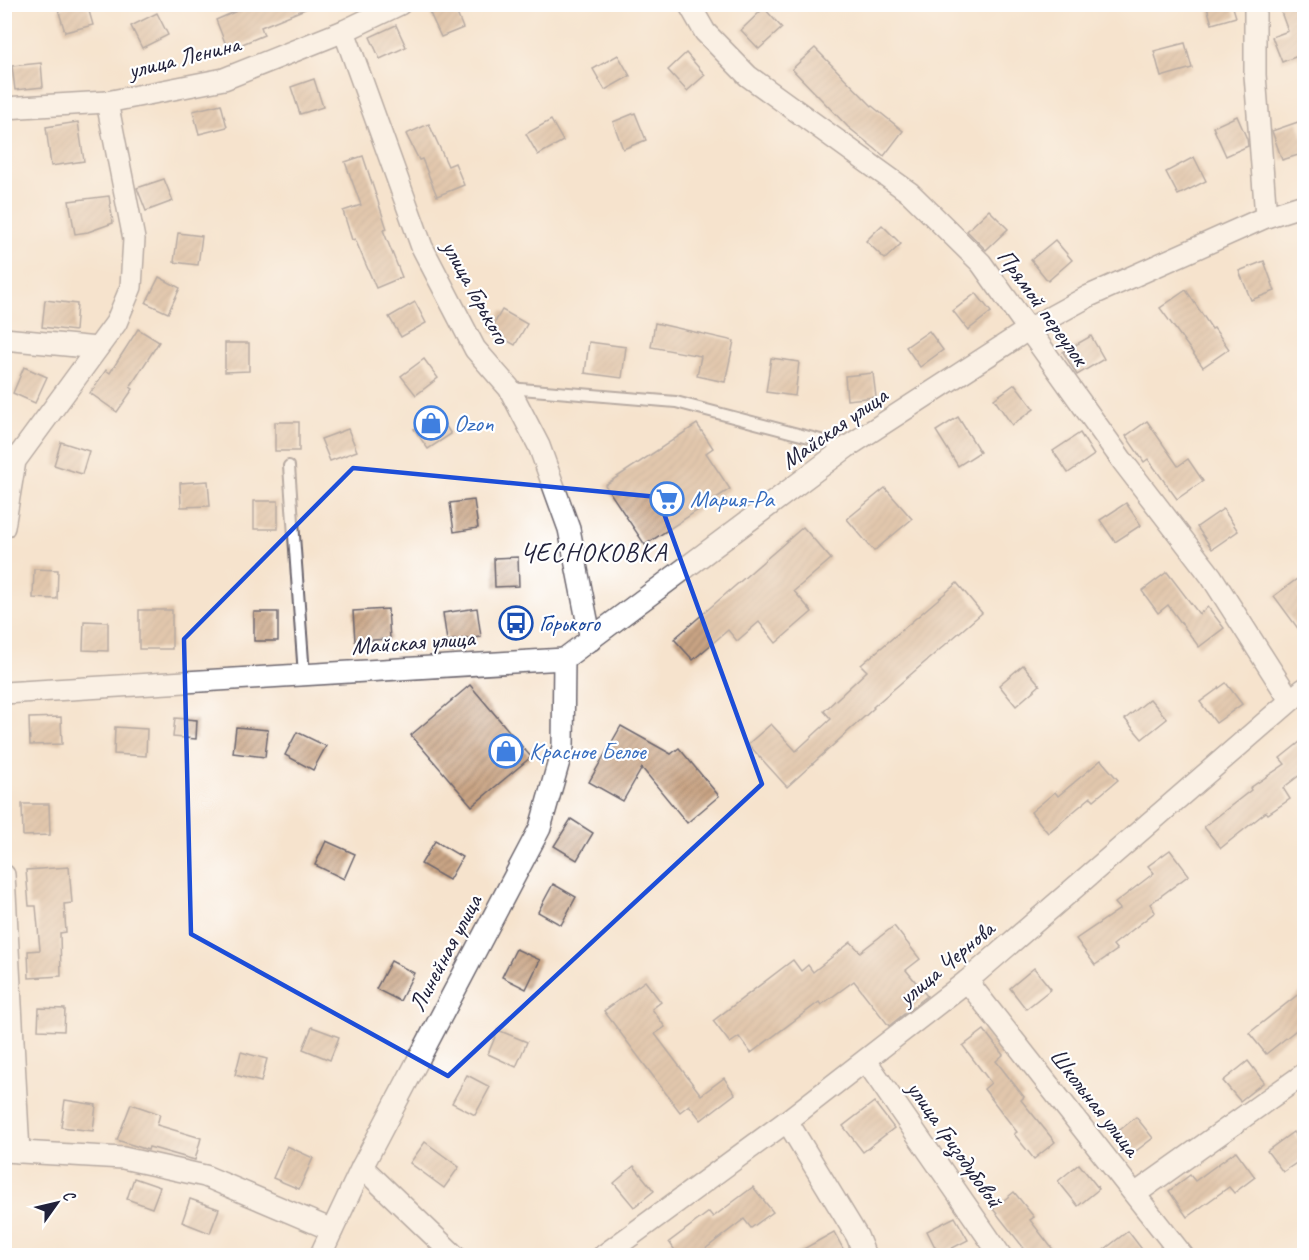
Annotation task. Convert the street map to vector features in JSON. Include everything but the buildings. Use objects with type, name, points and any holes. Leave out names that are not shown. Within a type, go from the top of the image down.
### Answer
[{"type":"street","name":"улица Ленина","points":[[4,108],[107,102],[224,79],[344,31],[400,4]]},
{"type":"street","name":"Прямой переулок","points":[[689,4],[705,32],[748,76],[910,193],[981,263],[1124,463],[1211,576],[1297,695]]},
{"type":"street","points":[[1255,4],[1255,75],[1266,217]]},
{"type":"street","name":"улица Горького","points":[[344,31],[422,247],[475,349],[509,388],[539,446],[569,529],[591,640]]},
{"type":"street","points":[[4,527],[15,461],[116,323],[131,287],[134,238],[107,102]]},
{"type":"street","name":"Майская улица","points":[[4,693],[564,659],[847,447],[1029,329],[1089,296],[1266,217],[1305,204]]},
{"type":"street","points":[[4,339],[97,348]]},
{"type":"street","name":"Линейная улица","points":[[320,1256],[363,1167],[540,828],[562,747],[564,659]]},
{"type":"street","name":"улица Чернова","points":[[603,1256],[787,1121],[967,981],[1297,695]]},
{"type":"street","points":[[4,875],[12,1152],[123,1158],[205,1176],[332,1230]]},
{"type":"street","name":"Школьная улица","points":[[967,981],[1183,1256]]},
{"type":"street","name":"улица Гризодубовой","points":[[866,1061],[1001,1256]]},
{"type":"street","points":[[1135,1194],[1305,1074]]},
{"type":"street","points":[[787,1121],[857,1236],[866,1256]]},
{"type":"street","points":[[363,1167],[455,1256]]},
{"type":"lane","points":[[509,388],[676,402],[847,447]]},
{"type":"lane","points":[[289,466],[304,675]]},
{"type":"highlighted area","points":[[353,468],[658,497],[762,784],[448,1076],[191,934],[184,639]]},
{"type":"place","name":"Ozon","points":[[431,423]]},
{"type":"place","name":"Мария-Ра","points":[[667,499]]},
{"type":"place","name":"Горького","points":[[516,623]]},
{"type":"place","name":"Красное Белое","points":[[506,751]]},
{"type":"district","name":"ЧЕСНОКОВКА","points":[[594,552]]}]
